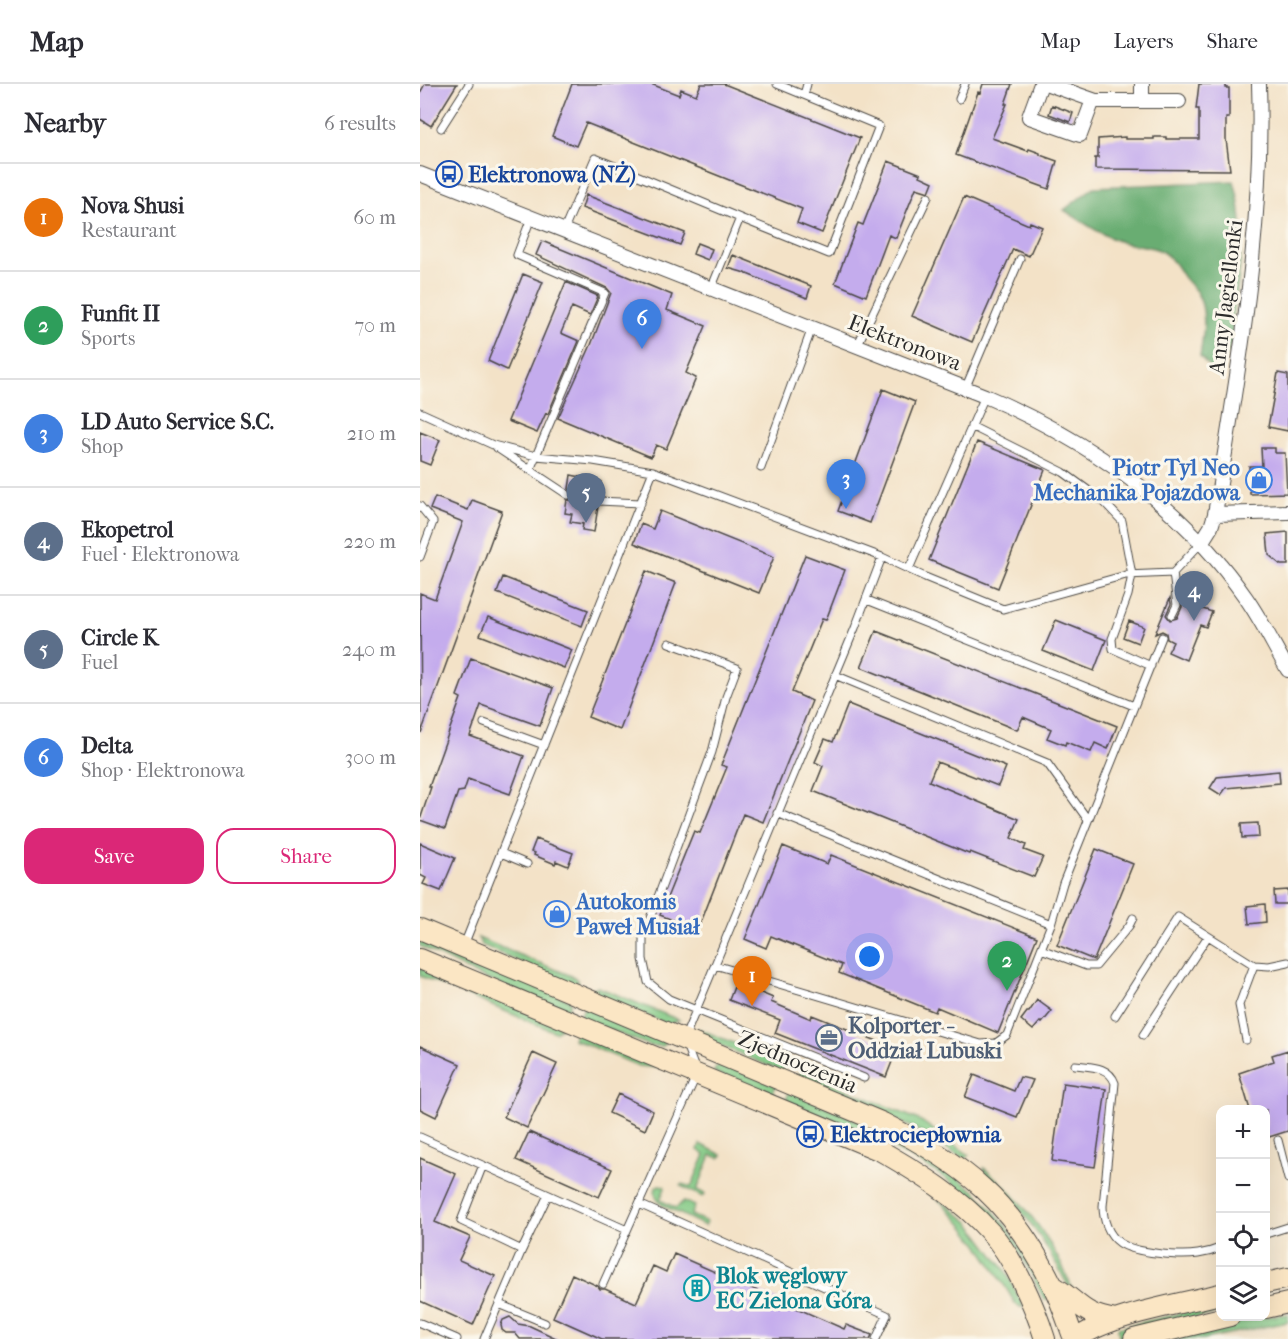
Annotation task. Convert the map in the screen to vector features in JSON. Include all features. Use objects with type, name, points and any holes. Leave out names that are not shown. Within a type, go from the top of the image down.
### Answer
[{"type":"main road","name":"Zjednoczenia","points":[[420,929],[883,1123],[934,1150],[971,1176],[1008,1213],[1038,1256],[1053,1286],[1074,1339]]},
{"type":"main road","points":[[420,959],[881,1151],[919,1172],[956,1199],[992,1234],[1005,1252],[1037,1314],[1045,1339]]},
{"type":"main road","points":[[1270,1282],[1288,1278]]},
{"type":"main road","points":[[1053,1286],[1082,1309],[1104,1319],[1116,1320]]},
{"type":"main road","points":[[1037,1314],[1063,1336],[1074,1339],[1116,1320],[1216,1295]]},
{"type":"main road","points":[[1270,1307],[1288,1303]]},
{"type":"main road","points":[[1134,1339],[1216,1320]]},
{"type":"street","points":[[1041,84],[1029,117],[1080,135],[1093,100]]},
{"type":"street","points":[[1048,84],[1093,100],[1179,101]]},
{"type":"street","points":[[1142,84],[1142,101]]},
{"type":"street","name":"Anny Jagiellonki","points":[[1201,543],[1211,527],[1215,514],[1242,342],[1258,176],[1259,84]]},
{"type":"street","name":"Elektronowa","points":[[420,174],[965,388],[1055,428],[1091,450],[1151,495],[1201,543],[1247,599],[1288,670]]},
{"type":"street","points":[[1215,514],[1288,512]]},
{"type":"lane","points":[[441,128],[469,84]]},
{"type":"lane","points":[[564,230],[595,158],[829,254],[879,126],[777,84]]},
{"type":"lane","points":[[804,95],[807,84]]},
{"type":"lane","points":[[959,99],[965,84]]},
{"type":"lane","points":[[857,346],[928,197]]},
{"type":"lane","points":[[530,470],[605,293],[517,255],[531,218]]},
{"type":"lane","points":[[711,289],[740,218]]},
{"type":"lane","points":[[965,388],[1020,259]]},
{"type":"lane","points":[[761,468],[812,328]]},
{"type":"lane","points":[[909,569],[985,396]]},
{"type":"lane","points":[[420,412],[492,445],[568,495]]},
{"type":"lane","points":[[971,426],[1064,472],[1103,501],[1122,521],[1132,575],[1128,595],[1112,639],[1113,649],[1151,666]]},
{"type":"lane","points":[[492,445],[536,456],[593,461],[653,471],[882,557],[1003,609],[1132,575],[1173,573],[1201,543]]},
{"type":"lane","points":[[463,946],[653,471]]},
{"type":"lane","points":[[598,501],[641,503]]},
{"type":"lane","points":[[420,506],[433,522],[420,557]]},
{"type":"lane","points":[[603,1284],[697,1074],[684,1039],[867,600],[882,557]]},
{"type":"lane","points":[[1172,615],[1178,605],[1173,573]]},
{"type":"lane","points":[[867,600],[1134,706]]},
{"type":"lane","points":[[714,965],[981,1044],[996,1043],[1007,1035],[1051,924],[1063,883],[1162,637]]},
{"type":"lane","points":[[669,643],[737,668],[726,697],[712,752],[643,937],[643,959],[648,982],[669,999],[864,1078]]},
{"type":"lane","points":[[835,675],[1047,763],[1088,820]]},
{"type":"lane","points":[[484,723],[544,745]]},
{"type":"lane","points":[[777,813],[1051,924]]},
{"type":"lane","points":[[501,853],[527,864]]},
{"type":"lane","points":[[1115,1016],[1178,917],[1254,965],[1269,966],[1288,962]]},
{"type":"lane","points":[[1041,949],[1086,966],[1096,966],[1129,926],[1132,918]]},
{"type":"lane","points":[[1143,1035],[1208,936]]},
{"type":"lane","points":[[1246,1040],[1239,1005],[1254,965]]},
{"type":"lane","points":[[1075,1065],[1100,1068],[1113,1076],[1115,1083],[1103,1206],[1103,1216],[1113,1236],[1130,1247],[1149,1251],[1190,1255],[1216,1249]]},
{"type":"lane","points":[[420,1137],[627,1230]]},
{"type":"lane","points":[[1278,1140],[1285,1158],[1288,1179]]},
{"type":"lane","points":[[483,1165],[461,1221],[522,1250]]},
{"type":"lane","points":[[484,1339],[548,1195]]},
{"type":"lane","points":[[639,1204],[887,1315],[876,1339]]},
{"type":"lane","points":[[1270,1233],[1288,1227]]},
{"type":"lane","points":[[499,1304],[544,1323]]},
{"type":"lane","points":[[420,1323],[458,1339]]},
{"type":"green space","points":[[1234,181],[1242,231],[1233,335],[1221,369],[1211,369],[1200,356],[1204,324],[1200,300],[1165,253],[1109,237],[1064,210],[1094,187]]},
{"type":"green space","points":[[420,938],[571,1001],[567,1013],[477,975],[420,946]]},
{"type":"green space","points":[[478,938],[574,977],[578,981],[576,987],[482,945]]},
{"type":"green space","points":[[420,968],[561,1026],[560,1029],[555,1032],[420,976]]},
{"type":"green space","points":[[595,987],[679,1020],[667,1024],[590,992]]},
{"type":"green space","points":[[585,1006],[664,1039],[665,1043],[662,1046],[651,1046],[579,1018]]},
{"type":"green space","points":[[699,1029],[781,1062],[784,1068],[781,1071],[705,1039]]},
{"type":"green space","points":[[575,1032],[660,1068],[639,1066],[573,1039]]},
{"type":"green space","points":[[728,1066],[776,1085],[771,1097],[714,1072],[716,1067]]},
{"type":"green space","points":[[803,1071],[921,1121],[969,1155],[964,1159],[912,1127],[795,1077]]},
{"type":"green space","points":[[790,1091],[912,1144],[975,1191],[1004,1223],[1029,1259],[1049,1298],[1044,1300],[1025,1261],[1011,1240],[989,1214],[964,1192],[908,1156],[785,1102]]},
{"type":"green space","points":[[700,1144],[722,1155],[720,1158],[711,1155],[697,1190],[705,1194],[703,1197],[681,1186],[683,1184],[691,1187],[705,1155],[698,1150]]},
{"type":"green space","points":[[865,1155],[901,1169],[969,1222],[1005,1270],[1024,1308],[1015,1303],[977,1243],[942,1203],[914,1181]]},
{"type":"green space","points":[[984,1168],[1012,1193],[1036,1222],[1056,1254],[1072,1288],[1068,1286],[1051,1255],[1022,1212],[985,1175]]},
{"type":"green space","points":[[659,1185],[665,1188],[660,1200],[676,1208],[684,1201],[695,1206],[691,1215],[707,1222],[705,1226],[662,1205],[655,1195],[656,1187]]},
{"type":"green space","points":[[1216,1305],[1216,1313],[1119,1336],[1118,1328]]},
{"type":"green space","points":[[1288,1314],[1288,1322],[1203,1339],[1172,1339],[1247,1321],[1270,1321],[1270,1316]]},
{"type":"building","points":[[425,84],[457,84],[431,126],[420,119],[420,93]]},
{"type":"building","points":[[572,84],[651,84],[679,95],[681,89],[696,95],[701,84],[724,84],[860,138],[822,233],[797,223],[802,209],[586,123],[576,146],[552,136]]},
{"type":"building","points":[[983,84],[1012,84],[1005,104],[1007,104],[992,138],[1028,151],[1029,149],[1057,161],[1049,189],[956,155],[978,92],[980,93]]},
{"type":"building","points":[[1199,84],[1226,84],[1226,88],[1229,88],[1226,139],[1230,170],[1095,169],[1095,158],[1098,158],[1098,139],[1166,137],[1166,139],[1199,139],[1199,109],[1196,109]]},
{"type":"building","points":[[1052,105],[1073,113],[1070,122],[1049,114]]},
{"type":"building","points":[[888,161],[921,174],[920,176],[933,182],[929,192],[916,188],[896,238],[889,235],[866,296],[835,283],[858,223],[863,225]]},
{"type":"building","points":[[586,195],[685,233],[680,245],[582,208]]},
{"type":"building","points":[[964,197],[1029,225],[1030,222],[1042,227],[1029,256],[1013,249],[972,342],[912,316]]},
{"type":"building","points":[[542,241],[672,295],[667,310],[706,326],[686,373],[696,378],[666,449],[656,445],[651,457],[558,418],[591,345],[611,293],[607,288],[536,255]]},
{"type":"building","points":[[697,243],[712,249],[708,260],[693,254]]},
{"type":"building","points":[[733,255],[811,286],[807,298],[728,268]]},
{"type":"building","points":[[523,274],[543,282],[507,370],[488,361]]},
{"type":"building","points":[[566,282],[598,296],[590,315],[572,307],[561,333],[579,341],[548,414],[546,413],[537,433],[508,421]]},
{"type":"building","points":[[1278,373],[1288,375],[1288,431],[1268,427]]},
{"type":"building","points":[[883,389],[915,402],[870,523],[838,511]]},
{"type":"building","points":[[420,432],[440,440],[430,465],[420,461]]},
{"type":"building","points":[[977,442],[1045,470],[998,588],[929,560]]},
{"type":"building","points":[[1261,448],[1275,448],[1275,453],[1285,453],[1287,493],[1250,494],[1249,466],[1262,466]]},
{"type":"building","points":[[571,475],[601,481],[599,495],[592,500],[593,504],[598,507],[594,532],[582,530],[583,524],[570,522],[572,514],[565,513],[567,500],[571,500],[573,496],[573,492],[569,489]]},
{"type":"building","points":[[435,497],[468,510],[472,500],[502,511],[421,733],[420,593],[435,599],[463,522],[430,509]]},
{"type":"building","points":[[660,511],[774,557],[759,593],[634,543],[641,524],[653,529]]},
{"type":"building","points":[[1288,532],[1288,565],[1281,565],[1269,555],[1267,534]]},
{"type":"building","points":[[805,555],[845,570],[826,620],[822,619],[792,692],[812,701],[763,822],[743,814],[698,930],[660,915],[694,831],[700,833],[727,767],[721,765]]},
{"type":"building","points":[[646,571],[676,583],[620,730],[588,717]]},
{"type":"building","points":[[503,577],[588,610],[582,626],[497,593]]},
{"type":"building","points":[[1170,598],[1171,604],[1166,615],[1170,620],[1177,618],[1182,602],[1212,612],[1206,627],[1200,625],[1186,660],[1168,652],[1173,642],[1167,639],[1166,633],[1162,631],[1155,634]]},
{"type":"building","points":[[488,617],[572,650],[564,668],[480,635]]},
{"type":"building","points":[[1056,620],[1106,640],[1094,671],[1043,651]]},
{"type":"building","points":[[1129,621],[1144,627],[1138,643],[1123,637]]},
{"type":"building","points":[[876,631],[1117,726],[1108,749],[1095,743],[1091,752],[1066,742],[1065,745],[1047,738],[1051,729],[1023,717],[1017,730],[861,667]]},
{"type":"building","points":[[471,658],[553,688],[540,726],[481,705],[470,736],[524,756],[510,794],[468,779],[464,791],[458,792],[445,829],[420,820],[431,787],[429,787],[461,698],[457,696]]},
{"type":"building","points":[[848,704],[1006,767],[998,786],[937,762],[929,781],[1019,819],[1011,838],[1026,845],[1024,850],[1043,857],[1034,877],[970,852],[969,854],[813,791],[823,766],[815,762],[825,739],[833,742]]},
{"type":"building","points":[[1279,771],[1280,783],[1226,788],[1221,795],[1210,788],[1217,777]]},
{"type":"building","points":[[1258,823],[1259,837],[1242,838],[1241,824]]},
{"type":"building","points":[[536,839],[573,853],[568,866],[556,861],[555,864],[534,855],[535,853],[531,852]]},
{"type":"building","points":[[420,843],[455,858],[441,891],[423,884],[426,878],[420,875]]},
{"type":"building","points":[[783,846],[827,864],[831,855],[1037,937],[998,1033],[937,1007],[935,1012],[839,973],[842,965],[771,936],[766,948],[745,939]]},
{"type":"building","points":[[1096,849],[1133,864],[1094,960],[1057,945]]},
{"type":"building","points":[[1288,890],[1288,904],[1275,904],[1274,891]]},
{"type":"building","points":[[1265,904],[1266,922],[1249,924],[1247,906]]},
{"type":"building","name":"Kolporter - Oddział Lubuski","points":[[734,987],[747,992],[749,988],[773,998],[771,1002],[811,1019],[812,1015],[897,1049],[886,1077],[775,1033],[780,1020],[729,1000]]},
{"type":"building","points":[[1037,1000],[1052,1011],[1033,1030],[1021,1020]]},
{"type":"building","points":[[420,1046],[460,1064],[436,1117],[420,1109]]},
{"type":"building","points":[[1288,1050],[1288,1131],[1270,1137],[1270,1105],[1249,1105],[1239,1073],[1274,1061],[1272,1055]]},
{"type":"building","points":[[533,1053],[557,1064],[527,1128],[504,1117]]},
{"type":"building","points":[[974,1075],[1014,1091],[1020,1077],[1033,1080],[1017,1117],[965,1097]]},
{"type":"building","points":[[1063,1083],[1106,1089],[1095,1167],[1052,1161]]},
{"type":"building","points":[[618,1094],[653,1111],[645,1130],[609,1113]]},
{"type":"building","points":[[529,1132],[612,1169],[599,1197],[516,1160]]},
{"type":"building","points":[[420,1158],[456,1174],[435,1222],[470,1237],[459,1260],[495,1276],[473,1325],[420,1301]]},
{"type":"building","name":"Blok węglowy EC Zielona Góra","points":[[674,1254],[844,1329],[846,1325],[872,1335],[870,1339],[602,1339],[553,1317],[572,1274],[600,1289],[605,1289],[636,1303],[653,1266],[666,1272]]},
{"type":"building","points":[[510,1317],[518,1324],[530,1326],[558,1339],[520,1339],[515,1333],[506,1333],[502,1330],[501,1325],[503,1320]]},
{"type":"place","name":"Elektronowa (NŻ)","points":[[449,174]]},
{"type":"place","name":"Delta","points":[[642,349]]},
{"type":"place","name":"Piotr Tyl Neo Mechanika Pojazdowa","points":[[1259,480]]},
{"type":"place","name":"LD Auto Service S.C.","points":[[846,509]]},
{"type":"place","name":"Circle K","points":[[586,523]]},
{"type":"place","name":"Ekopetrol","points":[[1194,621]]},
{"type":"place","name":"Autokomis Paweł Musiał","points":[[557,914]]},
{"type":"place","name":"Funfit II","points":[[1007,991]]},
{"type":"place","name":"Nova Shusi","points":[[752,1006]]},
{"type":"place","name":"Kolporter - Oddział Lubuski","points":[[829,1038]]},
{"type":"place","name":"Elektrociepłownia","points":[[810,1134]]},
{"type":"place","name":"Blok węglowy EC Zielona Góra","points":[[697,1288]]}]
